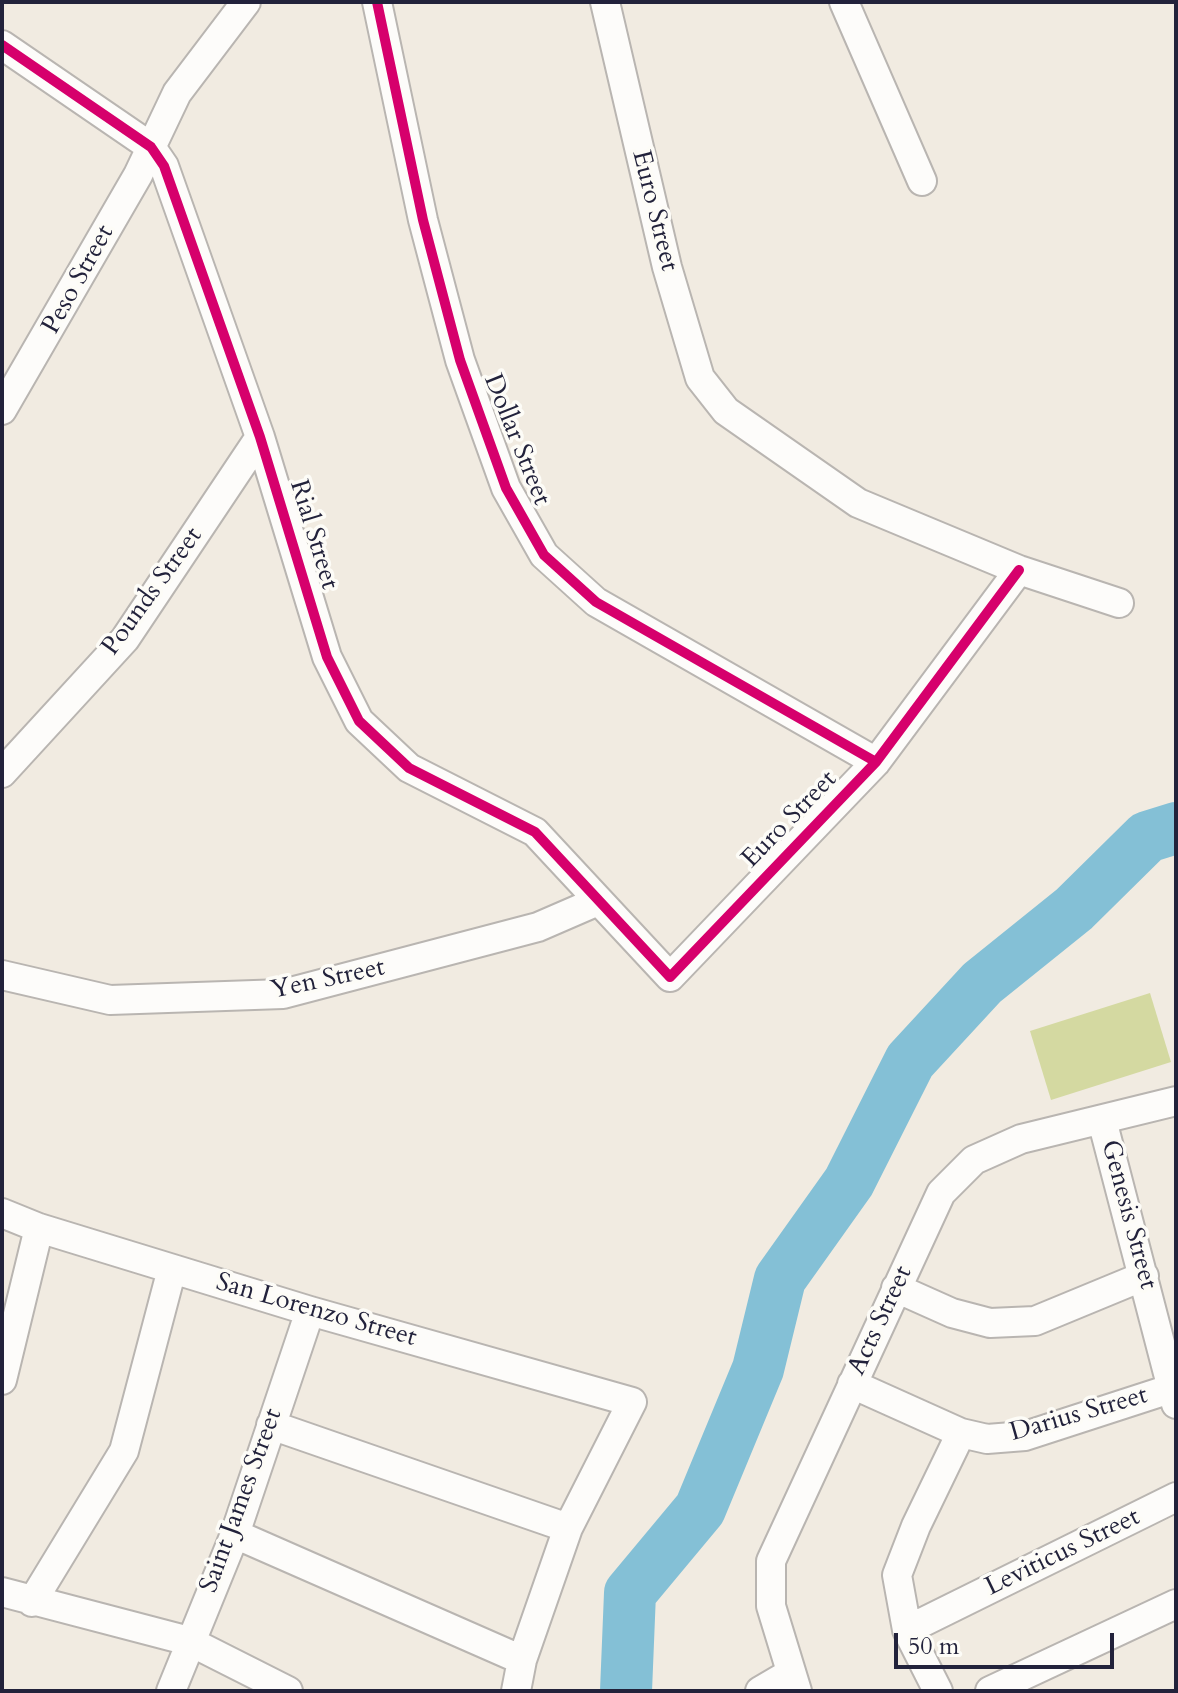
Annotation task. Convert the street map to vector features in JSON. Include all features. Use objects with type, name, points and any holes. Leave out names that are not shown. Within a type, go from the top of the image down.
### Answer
[{"type":"street","points":[[151,147],[177,93],[246,2]]},
{"type":"street","name":"Dollar Street","points":[[377,2],[423,220],[460,360],[506,488],[544,555],[596,602],[876,762]]},
{"type":"street","name":"Euro Street","points":[[605,2],[667,267],[700,378],[726,411],[858,503],[1019,570],[1119,603]]},
{"type":"street","points":[[844,2],[922,181]]},
{"type":"street","name":"Rial Street","points":[[2,45],[151,147],[164,166],[260,437],[327,657],[359,721],[409,768],[535,832],[670,977]]},
{"type":"street","name":"Peso Street","points":[[2,410],[138,175],[151,147]]},
{"type":"street","name":"Pounds Street","points":[[2,773],[125,639],[260,437]]},
{"type":"street","name":"Euro Street","points":[[670,977],[876,762],[1019,570]]},
{"type":"street","name":"Yen Street","points":[[2,975],[110,1000],[283,994],[538,927],[598,901]]},
{"type":"street","name":"Acts Street","points":[[793,1682],[771,1606],[771,1561],[941,1193],[974,1160],[1021,1139],[1176,1101]]},
{"type":"street","name":"Genesis Street","points":[[1102,1120],[1174,1396]]},
{"type":"street","name":"San Lorenzo Street","points":[[2,1213],[39,1228],[310,1311],[632,1402],[568,1528]]},
{"type":"street","points":[[2,1380],[39,1228]]},
{"type":"street","points":[[32,1602],[124,1451],[172,1269]]},
{"type":"street","points":[[896,1288],[952,1313],[990,1323],[1035,1321],[1144,1276]]},
{"type":"street","name":"Saint James Street","points":[[171,1691],[235,1534],[310,1311]]},
{"type":"street","name":"Darius Street","points":[[852,1384],[961,1433],[987,1439],[1025,1436],[1174,1396]]},
{"type":"street","points":[[271,1425],[568,1528],[522,1660],[516,1691]]},
{"type":"street","points":[[938,1691],[907,1630],[897,1575],[916,1526],[961,1433]]},
{"type":"street","name":"Leviticus Street","points":[[907,1630],[1176,1497]]},
{"type":"street","points":[[235,1534],[522,1660]]},
{"type":"street","points":[[2,1592],[189,1641],[288,1691]]},
{"type":"street","points":[[990,1691],[1176,1604]]},
{"type":"street","points":[[760,1691],[793,1682]]},
{"type":"green space","points":[[1150,993],[1171,1062],[1051,1100],[1030,1031]]},
{"type":"waterway","points":[[626,1691],[630,1593],[700,1509],[758,1369],[780,1279],[849,1182],[910,1061],[982,983],[1074,909],[1147,837],[1176,828]]},
{"type":"cycle path","points":[[377,2],[423,220],[460,360],[506,488],[544,555],[596,602],[876,762]]},
{"type":"cycle path","points":[[2,45],[151,147],[164,166],[260,437],[327,657],[359,721],[409,768],[535,832],[670,977],[876,762],[1019,570]]}]
